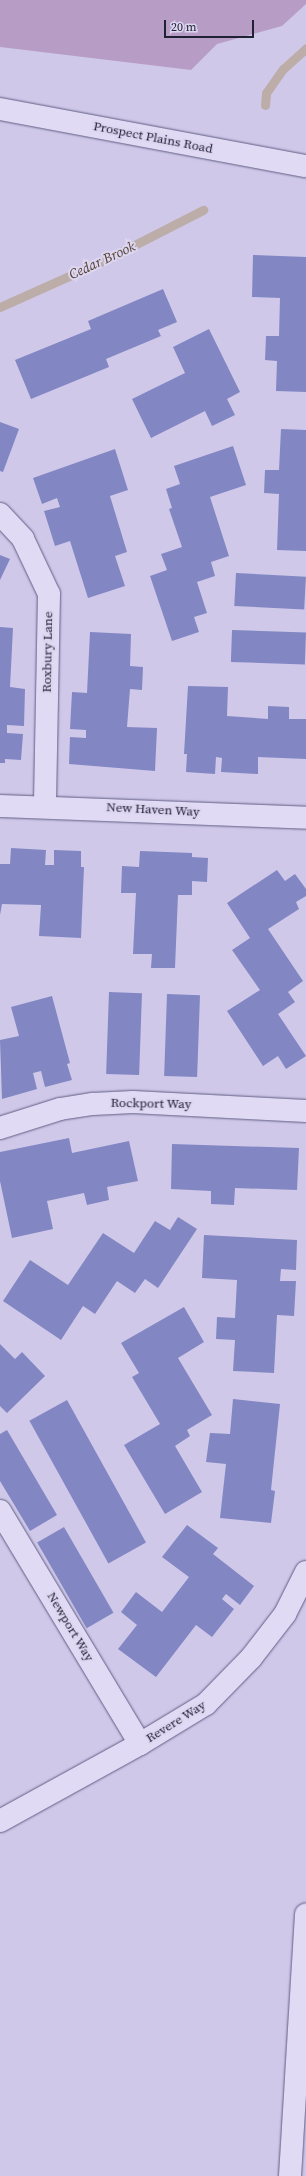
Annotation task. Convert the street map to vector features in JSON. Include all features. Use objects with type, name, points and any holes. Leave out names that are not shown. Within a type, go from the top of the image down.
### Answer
[{"type":"street","name":"Prospect Plains Road","points":[[0,109],[306,166]]},
{"type":"street","name":"Roxbury Lane","points":[[0,514],[24,539],[49,594],[44,806]]},
{"type":"street","name":"New Haven Way","points":[[0,806],[44,806],[306,818]]},
{"type":"street","name":"Rockport Way","points":[[0,1128],[60,1109],[93,1104],[139,1102],[306,1111]]},
{"type":"street","name":"Newport Way","points":[[0,1511],[140,1744]]},
{"type":"street","name":"Revere Way","points":[[0,1821],[140,1744],[206,1704],[228,1684],[285,1614],[306,1572]]},
{"type":"street","points":[[290,2176],[306,1914]]},
{"type":"shaded area","points":[[0,0],[306,0],[306,4],[282,26],[217,44],[191,70],[0,47]]},
{"type":"building","points":[[253,255],[306,257],[306,392],[276,391],[277,361],[265,360],[266,336],[279,336],[280,298],[252,297]]},
{"type":"building","points":[[163,289],[177,322],[158,330],[161,336],[106,359],[109,367],[31,399],[15,360],[91,329],[88,321]]},
{"type":"building","points":[[209,329],[240,392],[227,399],[235,415],[212,426],[205,411],[151,438],[132,399],[185,373],[173,347]]},
{"type":"building","points":[[0,422],[19,429],[3,472],[0,471]]},
{"type":"building","points":[[281,429],[306,430],[306,551],[277,550],[279,494],[264,493],[265,470],[279,470]]},
{"type":"building","points":[[233,446],[246,485],[210,497],[229,556],[211,562],[215,576],[197,582],[207,613],[194,617],[199,632],[172,641],[150,576],[167,570],[161,554],[182,547],[169,509],[172,508],[166,489],[180,484],[174,466]]},
{"type":"building","points":[[115,449],[128,490],[110,496],[127,552],[115,556],[125,586],[88,598],[70,541],[55,546],[44,511],[60,507],[57,498],[42,504],[33,478]]},
{"type":"building","points":[[0,555],[10,559],[0,580]]},
{"type":"building","points":[[236,573],[306,577],[304,610],[234,606]]},
{"type":"building","points":[[0,627],[13,628],[10,687],[25,689],[24,726],[7,725],[7,733],[23,734],[21,760],[5,759],[5,763],[0,763]]},
{"type":"building","points":[[232,630],[306,633],[305,665],[231,662]]},
{"type":"building","points":[[90,632],[131,634],[130,666],[143,667],[142,690],[130,689],[127,727],[157,728],[155,771],[69,764],[70,737],[86,738],[86,730],[70,729],[72,692],[87,693]]},
{"type":"building","points":[[188,686],[228,687],[227,716],[268,719],[268,706],[289,707],[289,719],[306,719],[306,759],[258,757],[258,774],[221,772],[222,758],[216,757],[215,774],[186,772],[187,754],[184,754]]},
{"type":"building","points":[[11,848],[46,850],[45,865],[54,865],[54,850],[81,851],[81,867],[84,867],[81,938],[39,936],[41,905],[2,904],[0,915],[0,864],[10,864]]},
{"type":"building","points":[[140,851],[192,853],[192,857],[208,858],[207,882],[192,881],[192,895],[178,895],[175,968],[151,968],[152,954],[133,954],[136,893],[121,893],[122,866],[139,867]]},
{"type":"building","points":[[277,870],[285,881],[295,874],[306,889],[306,896],[296,902],[299,909],[268,929],[303,981],[288,992],[295,1002],[278,1014],[306,1056],[286,1069],[278,1056],[263,1066],[227,1011],[260,990],[232,950],[250,938],[227,903]]},
{"type":"building","points":[[109,992],[142,993],[139,1075],[106,1074]]},
{"type":"building","points":[[167,994],[200,995],[197,1077],[164,1076]]},
{"type":"building","points":[[52,996],[70,1063],[67,1064],[72,1080],[45,1087],[41,1071],[33,1073],[37,1089],[2,1099],[0,1040],[19,1036],[11,1007]]},
{"type":"building","points":[[69,1138],[72,1153],[129,1141],[138,1181],[107,1187],[109,1200],[87,1205],[84,1193],[47,1201],[53,1229],[12,1238],[0,1181],[0,1152]]},
{"type":"building","points":[[172,1144],[299,1148],[297,1190],[235,1188],[234,1205],[211,1204],[211,1191],[171,1189]]},
{"type":"building","points":[[178,1217],[197,1229],[158,1288],[145,1279],[135,1293],[117,1281],[95,1314],[83,1306],[61,1340],[3,1301],[30,1260],[68,1285],[103,1233],[134,1253],[155,1221],[170,1230]]},
{"type":"building","points":[[204,1235],[297,1240],[296,1270],[281,1269],[280,1281],[296,1281],[294,1316],[277,1315],[274,1373],[233,1371],[235,1340],[216,1339],[217,1317],[235,1318],[237,1280],[202,1278]]},
{"type":"building","points":[[184,1307],[204,1342],[178,1358],[212,1415],[187,1430],[190,1436],[175,1446],[202,1492],[165,1514],[124,1445],[160,1424],[132,1377],[139,1373],[121,1343]]},
{"type":"building","points":[[0,1344],[15,1359],[22,1352],[45,1376],[7,1413],[0,1406]]},
{"type":"building","points":[[233,1399],[280,1404],[271,1490],[275,1491],[271,1523],[220,1518],[226,1464],[206,1462],[210,1433],[230,1434]]},
{"type":"building","points":[[67,1400],[146,1543],[108,1563],[29,1421]]},
{"type":"building","points":[[7,1430],[57,1515],[30,1531],[0,1481],[0,1434]]},
{"type":"building","points":[[187,1525],[218,1548],[213,1554],[254,1586],[240,1605],[226,1594],[222,1599],[234,1609],[212,1637],[196,1625],[156,1677],[118,1649],[137,1625],[121,1612],[136,1592],[162,1612],[189,1577],[162,1557]]},
{"type":"building","points":[[64,1527],[114,1613],[87,1628],[37,1543]]},
{"type":"waterway","name":"Cedar Brook","points":[[265,105],[266,93],[283,69],[306,48]]},
{"type":"waterway","name":"Cedar Brook","points":[[0,307],[109,258],[203,210]]}]
